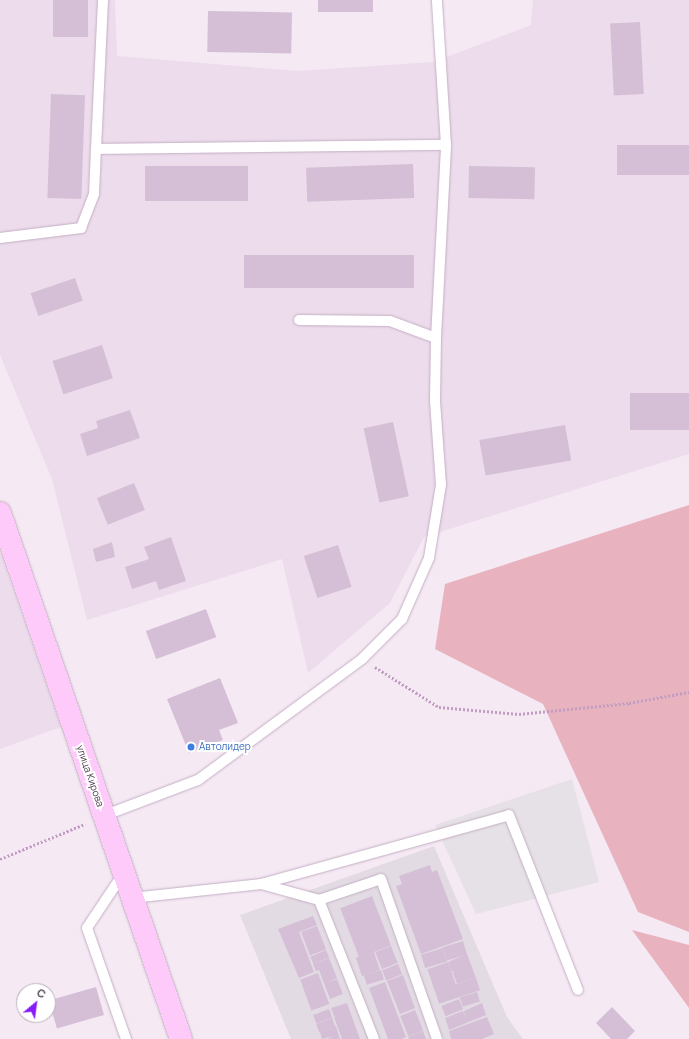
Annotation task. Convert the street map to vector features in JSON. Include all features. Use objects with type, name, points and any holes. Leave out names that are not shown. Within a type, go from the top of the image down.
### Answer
[{"type":"main road","name":"улица Кирова","points":[[0,513],[181,1039]]},
{"type":"lane","points":[[0,238],[81,228],[94,194],[103,0]]},
{"type":"lane","points":[[103,816],[198,780],[362,659],[402,619],[429,558],[441,485],[435,401],[436,338],[446,145],[437,0]]},
{"type":"lane","points":[[96,149],[446,145]]},
{"type":"lane","points":[[299,320],[390,321],[436,338]]},
{"type":"lane","points":[[132,898],[261,884],[509,815],[578,990]]},
{"type":"lane","points":[[123,874],[87,928],[126,1039]]},
{"type":"lane","points":[[261,884],[319,900],[381,879],[437,1039]]},
{"type":"lane","points":[[319,900],[374,1039]]},
{"type":"path","points":[[362,659],[439,707],[519,714],[629,704],[689,692]]},
{"type":"path","points":[[0,859],[103,816]]},
{"type":"shaded area","points":[[0,0],[115,0],[117,56],[297,71],[433,62],[531,25],[533,0],[689,0],[689,454],[424,537],[390,603],[308,673],[282,559],[87,620],[52,479],[0,355]]},
{"type":"shaded area","points":[[689,505],[689,932],[638,912],[543,704],[435,649],[445,584]]},
{"type":"shaded area","points":[[0,552],[61,727],[0,749]]},
{"type":"shaded area","points":[[572,779],[599,882],[476,914],[435,825]]},
{"type":"shaded area","points":[[434,846],[507,1017],[523,1039],[291,1039],[240,915]]},
{"type":"shaded area","points":[[632,930],[689,945],[689,1008]]},
{"type":"building","points":[[53,0],[88,0],[88,37],[53,37]]},
{"type":"building","points":[[318,0],[373,0],[373,12],[318,12]]},
{"type":"building","points":[[208,11],[292,12],[291,53],[207,52]]},
{"type":"building","points":[[640,22],[644,94],[614,95],[610,24]]},
{"type":"building","points":[[51,94],[85,95],[81,199],[47,198]]},
{"type":"building","points":[[617,145],[689,145],[689,175],[617,175]]},
{"type":"building","points":[[413,164],[414,198],[307,202],[306,168]]},
{"type":"building","points":[[145,166],[248,166],[248,201],[145,201]]},
{"type":"building","points":[[469,166],[535,167],[534,199],[468,198]]},
{"type":"building","points":[[244,255],[414,255],[414,288],[244,288]]},
{"type":"building","points":[[75,278],[83,301],[38,316],[31,293]]},
{"type":"building","points":[[102,345],[113,378],[63,394],[53,361]]},
{"type":"building","points":[[630,393],[689,393],[689,430],[630,430]]},
{"type":"building","points":[[130,410],[140,438],[87,456],[80,434],[98,428],[96,421]]},
{"type":"building","points":[[393,422],[409,496],[379,503],[364,428]]},
{"type":"building","points":[[565,425],[571,460],[486,476],[479,440]]},
{"type":"building","points":[[134,483],[145,510],[108,525],[97,498]]},
{"type":"building","points":[[171,537],[186,581],[159,590],[156,581],[132,589],[125,567],[149,559],[144,547]]},
{"type":"building","points":[[112,542],[115,557],[96,562],[93,549]]},
{"type":"building","points":[[338,545],[352,587],[317,598],[304,556]]},
{"type":"building","points":[[206,609],[216,637],[156,659],[146,631]]},
{"type":"building","points":[[220,678],[238,723],[219,730],[223,740],[189,753],[167,699]]},
{"type":"building","points":[[430,865],[432,872],[437,870],[463,939],[421,954],[396,886],[402,884],[399,876]]},
{"type":"building","points":[[372,896],[391,945],[359,958],[340,908]]},
{"type":"building","points":[[313,916],[317,925],[299,932],[314,972],[299,978],[278,929]]},
{"type":"building","points":[[317,926],[326,949],[310,955],[301,932]]},
{"type":"building","points":[[463,941],[467,954],[447,961],[443,947]]},
{"type":"building","points":[[391,946],[398,963],[382,969],[375,952]]},
{"type":"building","points":[[443,948],[447,961],[425,968],[421,955]]},
{"type":"building","points":[[326,950],[329,957],[313,964],[310,957]]},
{"type":"building","points":[[374,952],[380,970],[362,976],[356,958]]},
{"type":"building","points":[[467,954],[476,978],[457,984],[453,973],[455,971],[452,972],[448,962]]},
{"type":"building","points":[[329,958],[337,978],[326,983],[337,979],[343,994],[330,999],[319,970],[316,971],[313,964]]},
{"type":"building","points":[[448,962],[452,973],[431,981],[427,970]]},
{"type":"building","points":[[398,964],[402,974],[386,981],[382,970]]},
{"type":"building","points":[[381,970],[384,980],[367,985],[364,975]]},
{"type":"building","points":[[318,973],[329,1004],[311,1011],[300,979]]},
{"type":"building","points":[[452,973],[456,985],[435,992],[431,980]]},
{"type":"building","points":[[403,975],[415,1008],[400,1014],[387,981]]},
{"type":"building","points":[[476,978],[480,990],[439,1004],[435,991]]},
{"type":"building","points":[[385,982],[406,1037],[402,1039],[388,1039],[369,988]]},
{"type":"building","points":[[96,987],[104,1015],[57,1028],[55,1023],[56,998]]},
{"type":"building","points":[[477,992],[480,1002],[463,1007],[460,997]]},
{"type":"building","points":[[459,999],[463,1009],[446,1016],[441,1006]]},
{"type":"building","points":[[347,1003],[360,1039],[342,1039],[334,1017],[336,1016],[334,1016],[331,1008]]},
{"type":"building","points":[[482,1003],[486,1015],[449,1030],[445,1018],[463,1011],[465,1017],[464,1011]]},
{"type":"building","points":[[612,1007],[635,1031],[627,1039],[611,1039],[596,1023]]},
{"type":"building","points":[[329,1009],[332,1017],[316,1023],[313,1015]]},
{"type":"building","points":[[415,1010],[423,1030],[408,1036],[400,1016]]},
{"type":"building","points":[[487,1017],[494,1034],[482,1039],[451,1039],[449,1031]]},
{"type":"building","points":[[332,1018],[335,1026],[319,1032],[316,1024]]},
{"type":"building","points":[[336,1026],[340,1039],[327,1039],[334,1036],[322,1039],[320,1032]]},
{"type":"building","points":[[423,1031],[426,1039],[409,1039],[408,1037]]},
{"type":"place","name":"Автолидер","points":[[191,747]]}]
